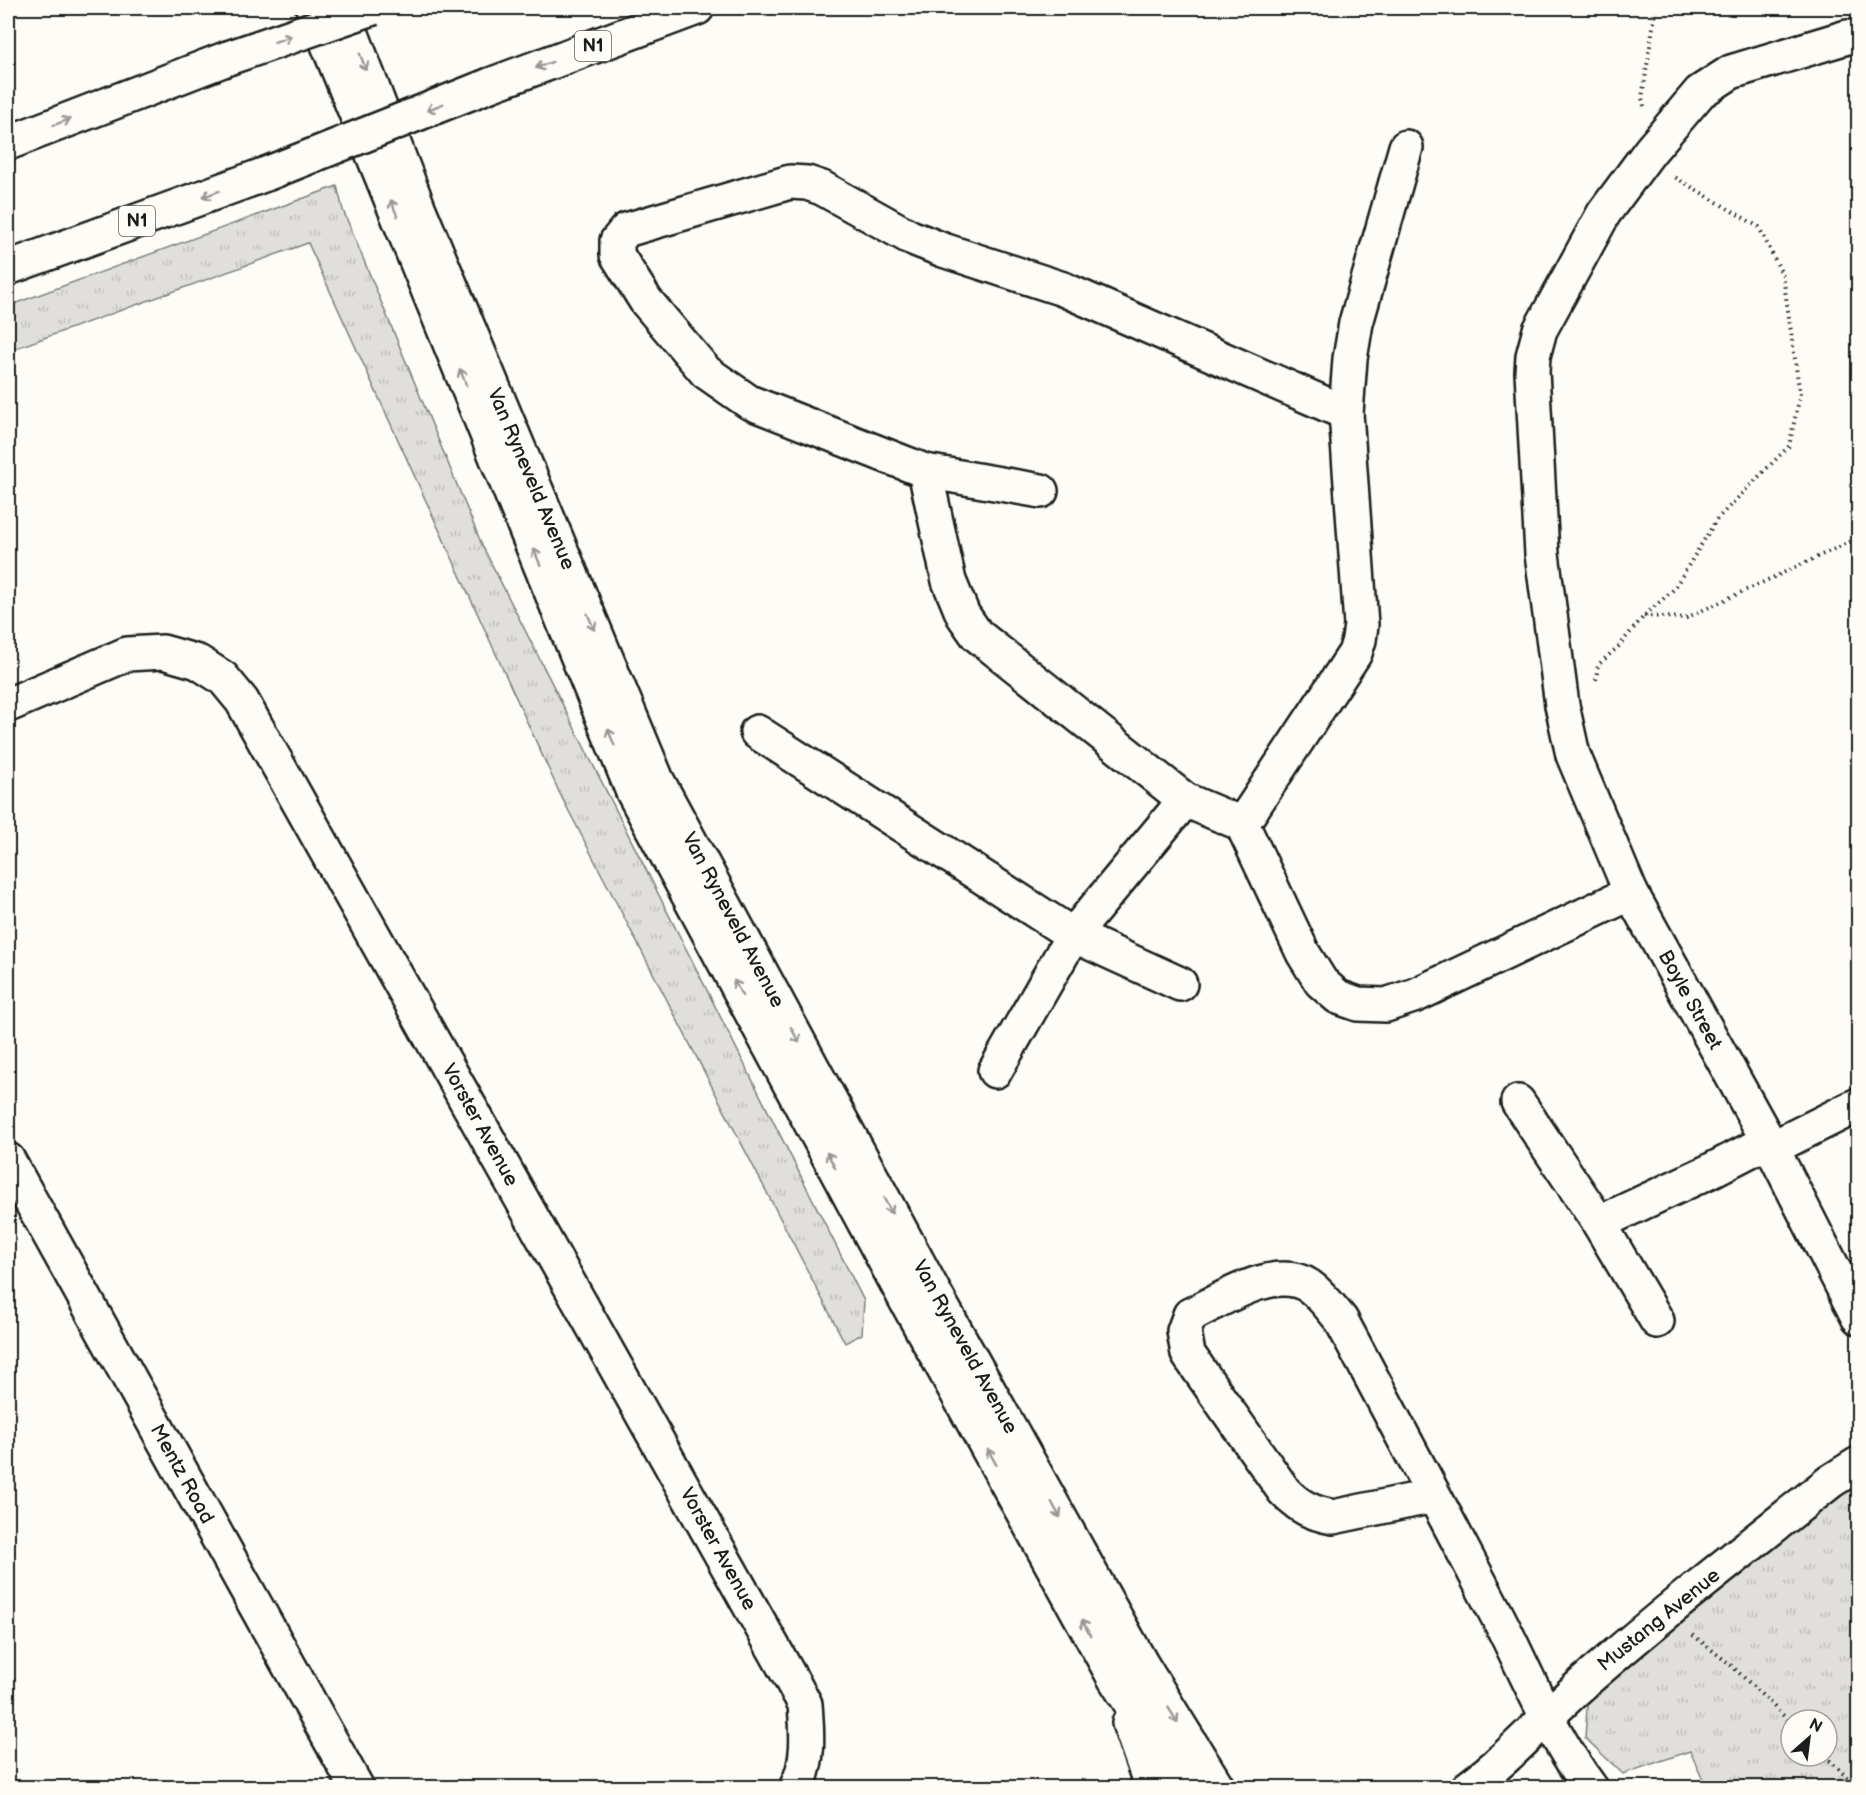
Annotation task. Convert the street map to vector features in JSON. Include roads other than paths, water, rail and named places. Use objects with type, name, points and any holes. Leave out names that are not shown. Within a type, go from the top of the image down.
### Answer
[{"type":"main road","name":"Van Ryneveld Avenue","points":[[313,8],[633,792],[908,1304],[1115,1679],[1185,1788]]},
{"type":"main road","name":"Van Ryneveld Avenue","points":[[342,8],[418,207],[657,780],[930,1283],[1124,1634],[1218,1788]]},
{"type":"main road","points":[[8,143],[228,58],[373,8]]},
{"type":"main road","name":"N1","points":[[8,268],[266,174],[697,8]]},
{"type":"main road","name":"Boyle Street","points":[[1846,37],[1731,72],[1700,92],[1650,151],[1604,213],[1540,330],[1533,356],[1532,372],[1542,554],[1562,705],[1573,755],[1631,893],[1770,1144],[1858,1317]]},
{"type":"main road","points":[[1242,824],[1354,653],[1359,640],[1361,625],[1346,414],[1350,359],[1356,323],[1406,147]]},
{"type":"main road","points":[[1041,491],[925,471],[749,402],[706,372],[646,302],[617,255],[617,241],[626,230],[790,182],[807,183],[834,193],[910,237],[1063,289],[1346,414]]},
{"type":"main road","points":[[925,471],[949,580],[963,615],[977,635],[1185,800],[1242,824],[1303,953],[1321,982],[1338,997],[1358,1004],[1386,1005],[1416,995],[1631,893]]},
{"type":"main road","name":"Vorster Avenue","points":[[8,705],[127,654],[163,652],[198,662],[223,678],[243,701],[805,1704],[807,1730],[805,1768],[796,1788]]},
{"type":"main road","points":[[758,732],[1073,935],[1180,984]]},
{"type":"main road","points":[[995,1071],[1073,935],[1185,800]]},
{"type":"main road","points":[[1518,1101],[1599,1223],[1657,1321]]},
{"type":"main road","points":[[1599,1223],[1858,1105]]},
{"type":"main road","name":"Mentz Road","points":[[8,1160],[357,1788]]},
{"type":"main road","points":[[1434,1496],[1334,1517],[1313,1512],[1296,1503],[1284,1491],[1188,1354],[1184,1331],[1190,1315],[1254,1284],[1272,1280],[1290,1279],[1307,1284],[1322,1296],[1341,1320],[1434,1496],[1500,1621],[1548,1718],[1573,1764],[1591,1788]]},
{"type":"main road","name":"Mustang Avenue","points":[[1468,1788],[1548,1718],[1588,1678],[1667,1612],[1832,1480],[1858,1464]]},
{"type":"main road","points":[[1115,1679],[1152,1788]]}]
